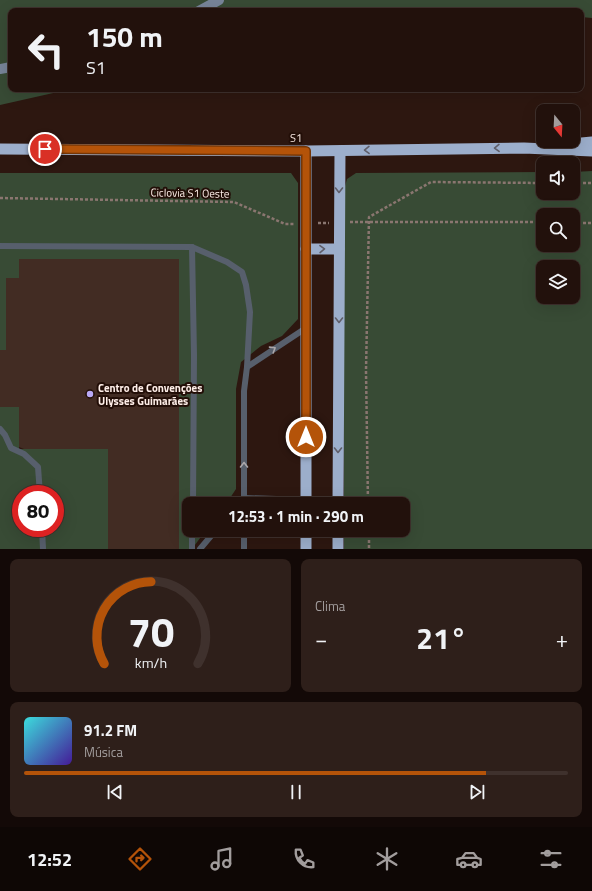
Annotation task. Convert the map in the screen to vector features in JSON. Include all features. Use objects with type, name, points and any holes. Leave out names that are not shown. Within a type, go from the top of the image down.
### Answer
[{"type":"highway","points":[[524,148],[592,142]]},
{"type":"highway","name":"S1","points":[[0,149],[340,151],[524,148],[592,151]]},
{"type":"highway","points":[[306,151],[306,497]]},
{"type":"highway","points":[[338,497],[340,151]]},
{"type":"highway","points":[[306,249],[339,249]]},
{"type":"highway","points":[[306,537],[306,549]]},
{"type":"highway","points":[[338,537],[338,549]]},
{"type":"main road","points":[[204,8],[219,0]]},
{"type":"lane","points":[[0,246],[192,247],[227,262],[242,272],[246,284],[250,312],[244,391],[244,497]]},
{"type":"lane","points":[[192,247],[194,355],[193,497]]},
{"type":"lane","points":[[246,367],[306,328]]},
{"type":"lane","points":[[0,429],[5,435],[11,448],[24,454],[38,467],[39,485]]},
{"type":"lane","points":[[42,537],[43,549]]},
{"type":"lane","points":[[192,537],[192,549]]},
{"type":"lane","points":[[200,549],[210,537]]},
{"type":"lane","points":[[244,537],[244,549]]},
{"type":"path","points":[[368,497],[366,371],[369,217],[431,182],[536,182]]},
{"type":"path","points":[[580,183],[592,183]]},
{"type":"path","name":"Ciclovia S1 Oeste","points":[[0,198],[234,202],[285,224],[339,222],[536,222]]},
{"type":"path","points":[[580,223],[592,223]]},
{"type":"path","points":[[369,537],[369,549]]},
{"type":"green space","points":[[0,0],[592,0],[592,18],[584,17],[584,8],[8,8],[8,92],[58,92],[0,105]]},
{"type":"green space","points":[[592,171],[592,549],[344,549],[344,537],[410,537],[410,497],[344,497],[344,190],[347,179],[356,173],[536,172],[536,200],[580,200],[580,172]]},
{"type":"green space","points":[[0,173],[291,173],[298,183],[298,319],[282,336],[261,346],[241,362],[236,389],[236,489],[231,497],[182,497],[182,537],[201,537],[192,549],[179,549],[179,260],[19,260],[19,278],[6,350],[0,350]]},
{"type":"green space","points":[[0,407],[19,407],[19,449],[108,449],[108,549],[0,549]]},
{"type":"building","name":"Centro de Convenções Ulysses Guimarães","points":[[19,259],[179,259],[179,549],[108,549],[108,449],[24,449],[19,447],[19,407],[0,407],[0,350],[6,350],[6,278],[19,278]]},
{"type":"place","name":"Centro de Convenções Ulysses Guimarães","points":[[90,394]]},
{"type":"route","points":[[45,149],[306,151],[306,437]]}]
